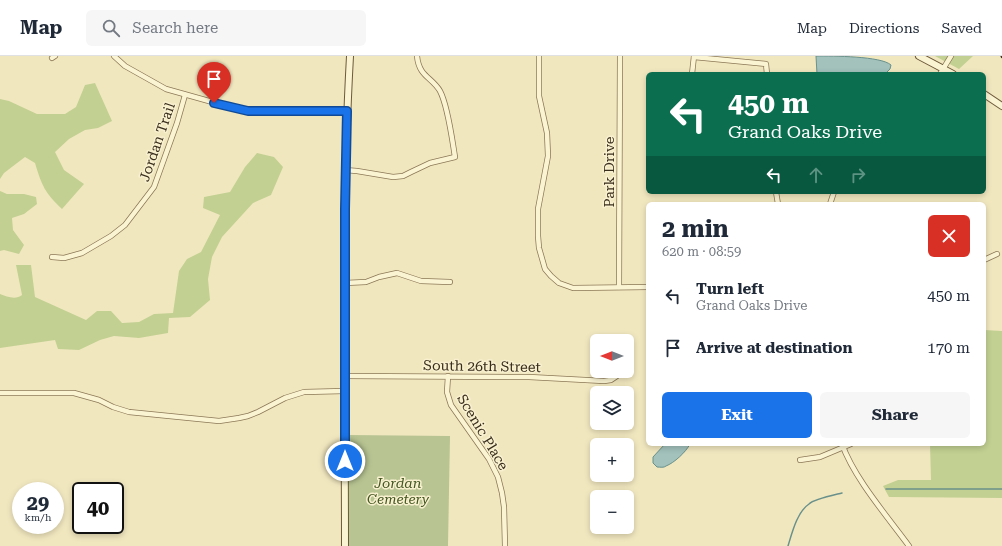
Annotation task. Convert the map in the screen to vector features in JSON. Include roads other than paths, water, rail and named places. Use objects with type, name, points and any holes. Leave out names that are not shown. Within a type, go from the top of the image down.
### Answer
[{"type":"street","points":[[114,56],[125,66],[166,90],[248,111],[347,111]]},
{"type":"street","points":[[345,546],[345,170],[350,56]]},
{"type":"street","points":[[345,170],[393,177],[403,176],[430,163],[455,157],[444,100],[440,90],[423,72],[417,56]]},
{"type":"street","points":[[539,56],[539,96],[547,133],[548,156],[539,204],[538,236],[539,248],[545,269],[559,283],[573,288],[646,287]]},
{"type":"street","name":"Park Drive","points":[[619,287],[620,56]]},
{"type":"street","points":[[692,72],[694,56],[766,64],[767,72]]},
{"type":"street","points":[[919,56],[942,71],[951,56]]},
{"type":"street","name":"Jordan Trail","points":[[52,257],[64,258],[82,254],[111,236],[125,225],[154,187],[178,123],[185,95]]},
{"type":"street","points":[[986,95],[1002,106]]},
{"type":"street","points":[[986,259],[996,254]]},
{"type":"street","points":[[345,283],[366,282],[397,273],[421,281],[450,282]]},
{"type":"street","name":"South 26th Street","points":[[345,376],[530,377],[604,381],[614,378]]},
{"type":"street","name":"Scenic Place","points":[[448,376],[447,392],[451,405],[489,459],[498,477],[504,507],[505,546]]},
{"type":"street","points":[[0,393],[74,393],[99,400],[113,407],[129,412],[219,421],[248,416],[259,412],[285,398],[304,392],[345,391]]},
{"type":"street","points":[[800,460],[820,457],[842,446],[860,478],[909,546]]},
{"type":"water","points":[[816,56],[867,58],[886,62],[891,65],[887,72],[817,72]]},
{"type":"water","points":[[663,446],[689,446],[676,460],[664,467],[657,467],[653,463],[653,457]]},
{"type":"waterway","points":[[886,489],[1002,489]]},
{"type":"waterway","points":[[788,546],[798,517],[805,508],[815,500],[842,493]]},
{"type":"park label","name":"Jordan Cemetery","points":[[398,492]]}]
